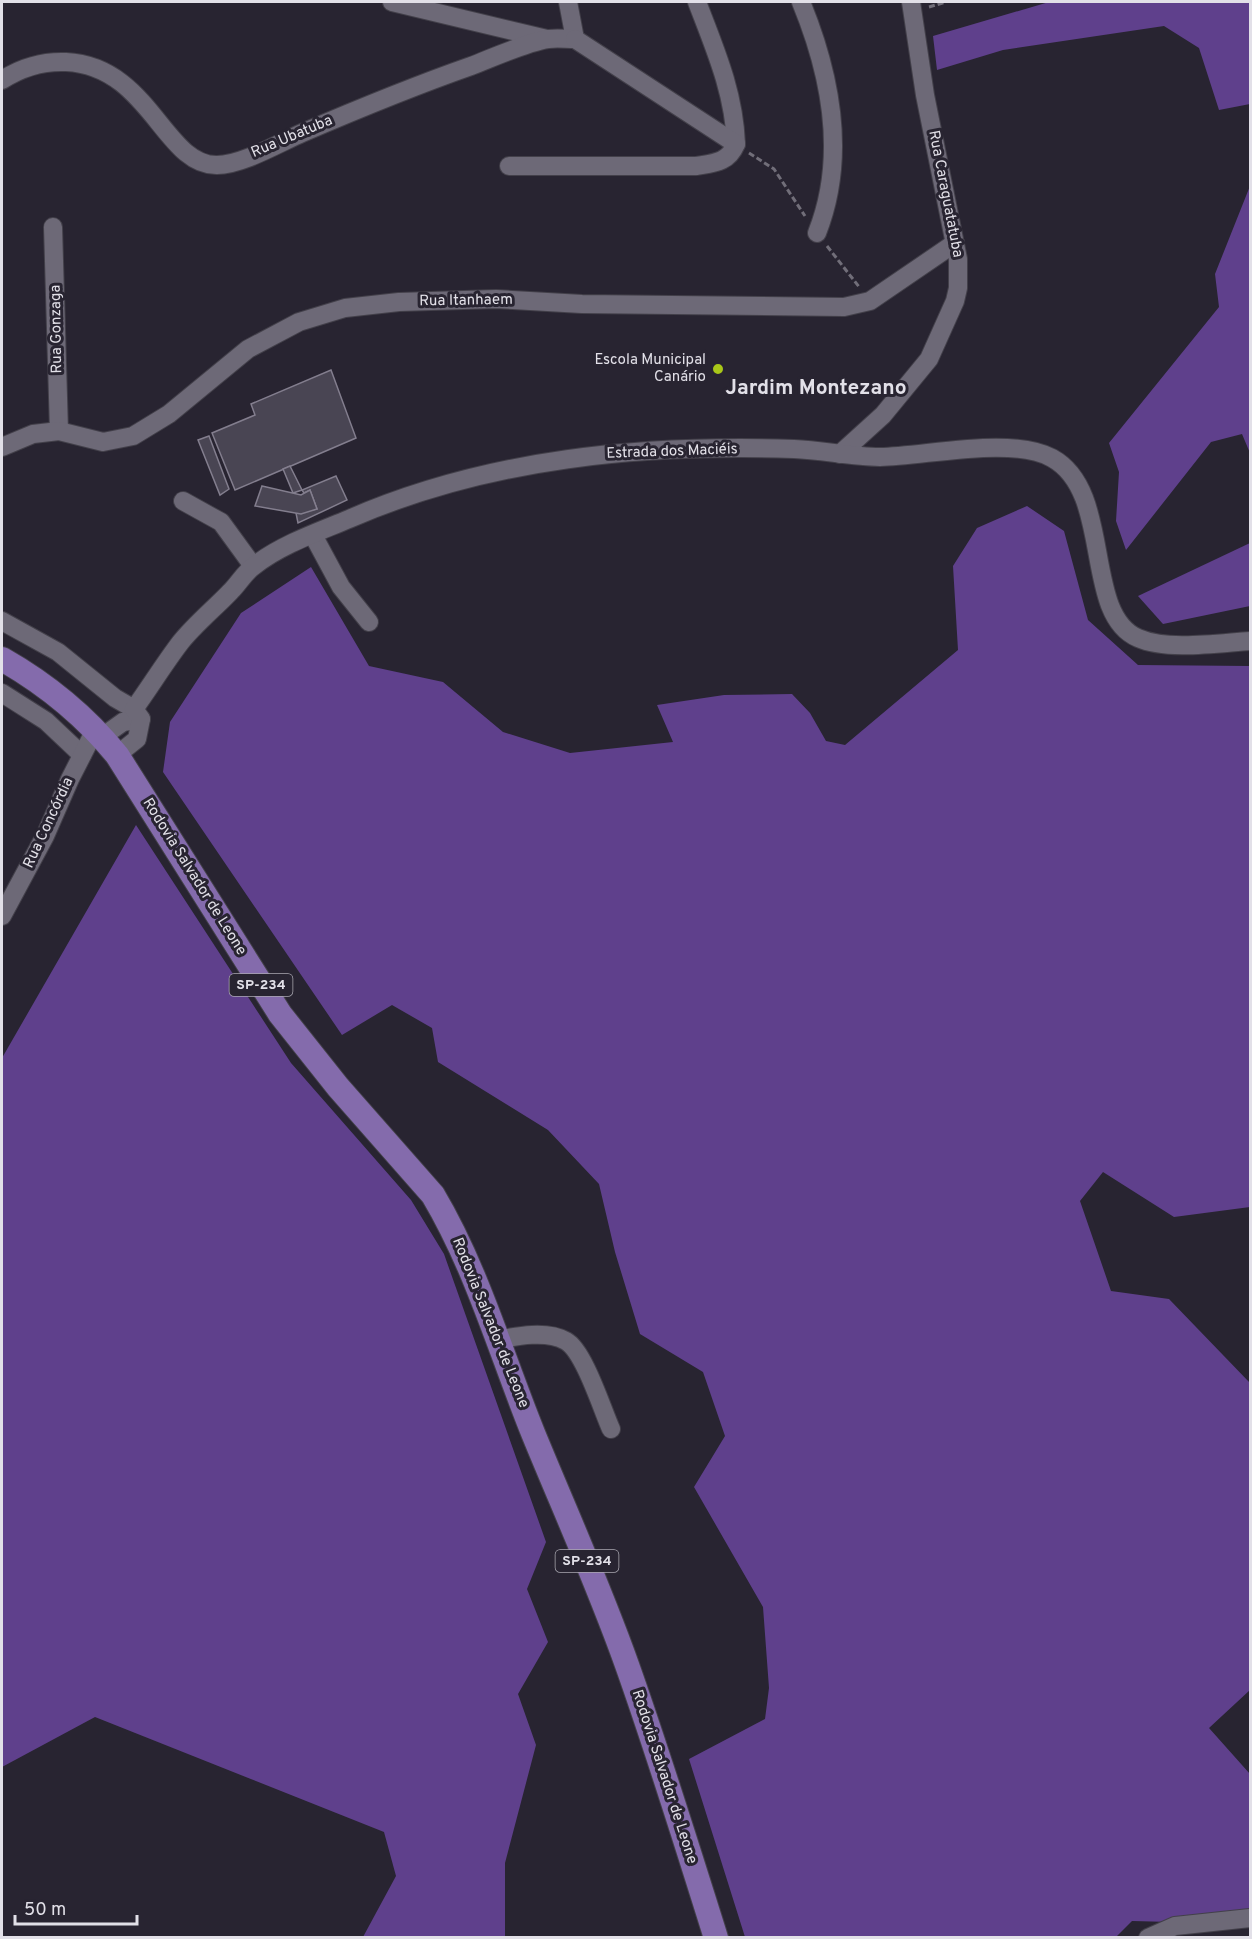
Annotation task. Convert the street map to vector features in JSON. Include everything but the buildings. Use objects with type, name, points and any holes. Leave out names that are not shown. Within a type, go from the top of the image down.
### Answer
[{"type":"main road","name":"Rodovia Salvador de Leone","points":[[2,659],[46,686],[98,734],[117,755],[280,1014],[338,1087],[433,1195],[460,1246],[627,1664],[716,1938]]},
{"type":"street","points":[[392,2],[547,39]]},
{"type":"street","points":[[568,2],[575,39],[736,144]]},
{"type":"street","points":[[509,166],[696,166],[725,159],[732,154],[736,144],[735,114],[728,84],[697,2]]},
{"type":"street","points":[[801,2],[829,90],[834,139],[828,195],[817,233]]},
{"type":"street","name":"Rua Caraguatatuba","points":[[840,454],[883,415],[929,359],[955,301],[958,288],[955,243],[926,95],[911,2]]},
{"type":"street","name":"Rua Ubatuba","points":[[2,80],[32,65],[53,62],[80,63],[100,69],[118,78],[136,94],[174,142],[188,154],[215,165],[242,159],[405,90],[547,39],[575,39]]},
{"type":"street","name":"Rua Gonzaga","points":[[54,227],[59,431]]},
{"type":"street","name":"Rua Itanhaem","points":[[2,447],[33,434],[59,431],[104,442],[133,436],[170,414],[248,350],[299,322],[345,308],[399,302],[496,299],[582,304],[844,307],[870,301],[955,243]]},
{"type":"street","name":"Estrada dos Maciéis","points":[[117,755],[137,739],[138,714],[181,641],[253,566],[313,535],[429,489],[511,468],[568,458],[647,451],[742,449],[795,449],[880,457],[987,449],[1031,450],[1054,459],[1065,468],[1081,492],[1105,591],[1121,626],[1137,638],[1185,644],[1251,641]]},
{"type":"street","points":[[183,501],[221,522],[253,566]]},
{"type":"street","points":[[313,535],[341,587],[369,622]]},
{"type":"street","points":[[2,621],[58,652],[138,714],[98,734]]},
{"type":"street","points":[[2,693],[46,721],[82,755]]},
{"type":"street","name":"Rua Concórdia","points":[[2,916],[45,836],[82,755],[98,734]]},
{"type":"street","points":[[497,1340],[523,1335],[549,1337],[568,1342],[578,1354],[611,1429]]},
{"type":"street","points":[[1148,1938],[1175,1926],[1251,1918]]},
{"type":"shaded area","points":[[1049,2],[1250,2],[1250,104],[1219,110],[1199,48],[1164,26],[1003,50],[937,70],[933,36]]},
{"type":"shaded area","points":[[1250,186],[1250,453],[1242,434],[1211,442],[1126,550],[1116,521],[1119,472],[1109,443],[1219,307],[1215,274]]},
{"type":"shaded area","points":[[1027,506],[1064,531],[1088,620],[1138,665],[1250,666],[1250,1207],[1174,1217],[1103,1172],[1080,1201],[1111,1291],[1169,1299],[1250,1383],[1250,1690],[1209,1728],[1250,1774],[1250,1924],[1132,1921],[1115,1938],[745,1937],[689,1759],[765,1719],[769,1688],[763,1607],[694,1487],[725,1436],[703,1372],[640,1334],[615,1252],[599,1184],[548,1130],[438,1062],[432,1028],[392,1005],[342,1035],[163,772],[170,722],[241,613],[311,567],[369,666],[443,682],[503,732],[570,753],[673,742],[657,705],[724,695],[792,694],[810,713],[826,741],[845,745],[958,650],[953,566],[977,528]]},
{"type":"shaded area","points":[[1250,543],[1250,606],[1163,624],[1138,596]]},
{"type":"shaded area","points":[[136,825],[291,1063],[411,1200],[444,1254],[546,1542],[527,1589],[548,1642],[518,1694],[536,1745],[505,1863],[505,1937],[363,1937],[396,1876],[384,1832],[95,1717],[2,1767],[2,1058]]},
{"type":"place","name":"Escola Municipal Canário","points":[[718,369]]},
{"type":"district","name":"Jardim Montezano","points":[[816,388]]}]
